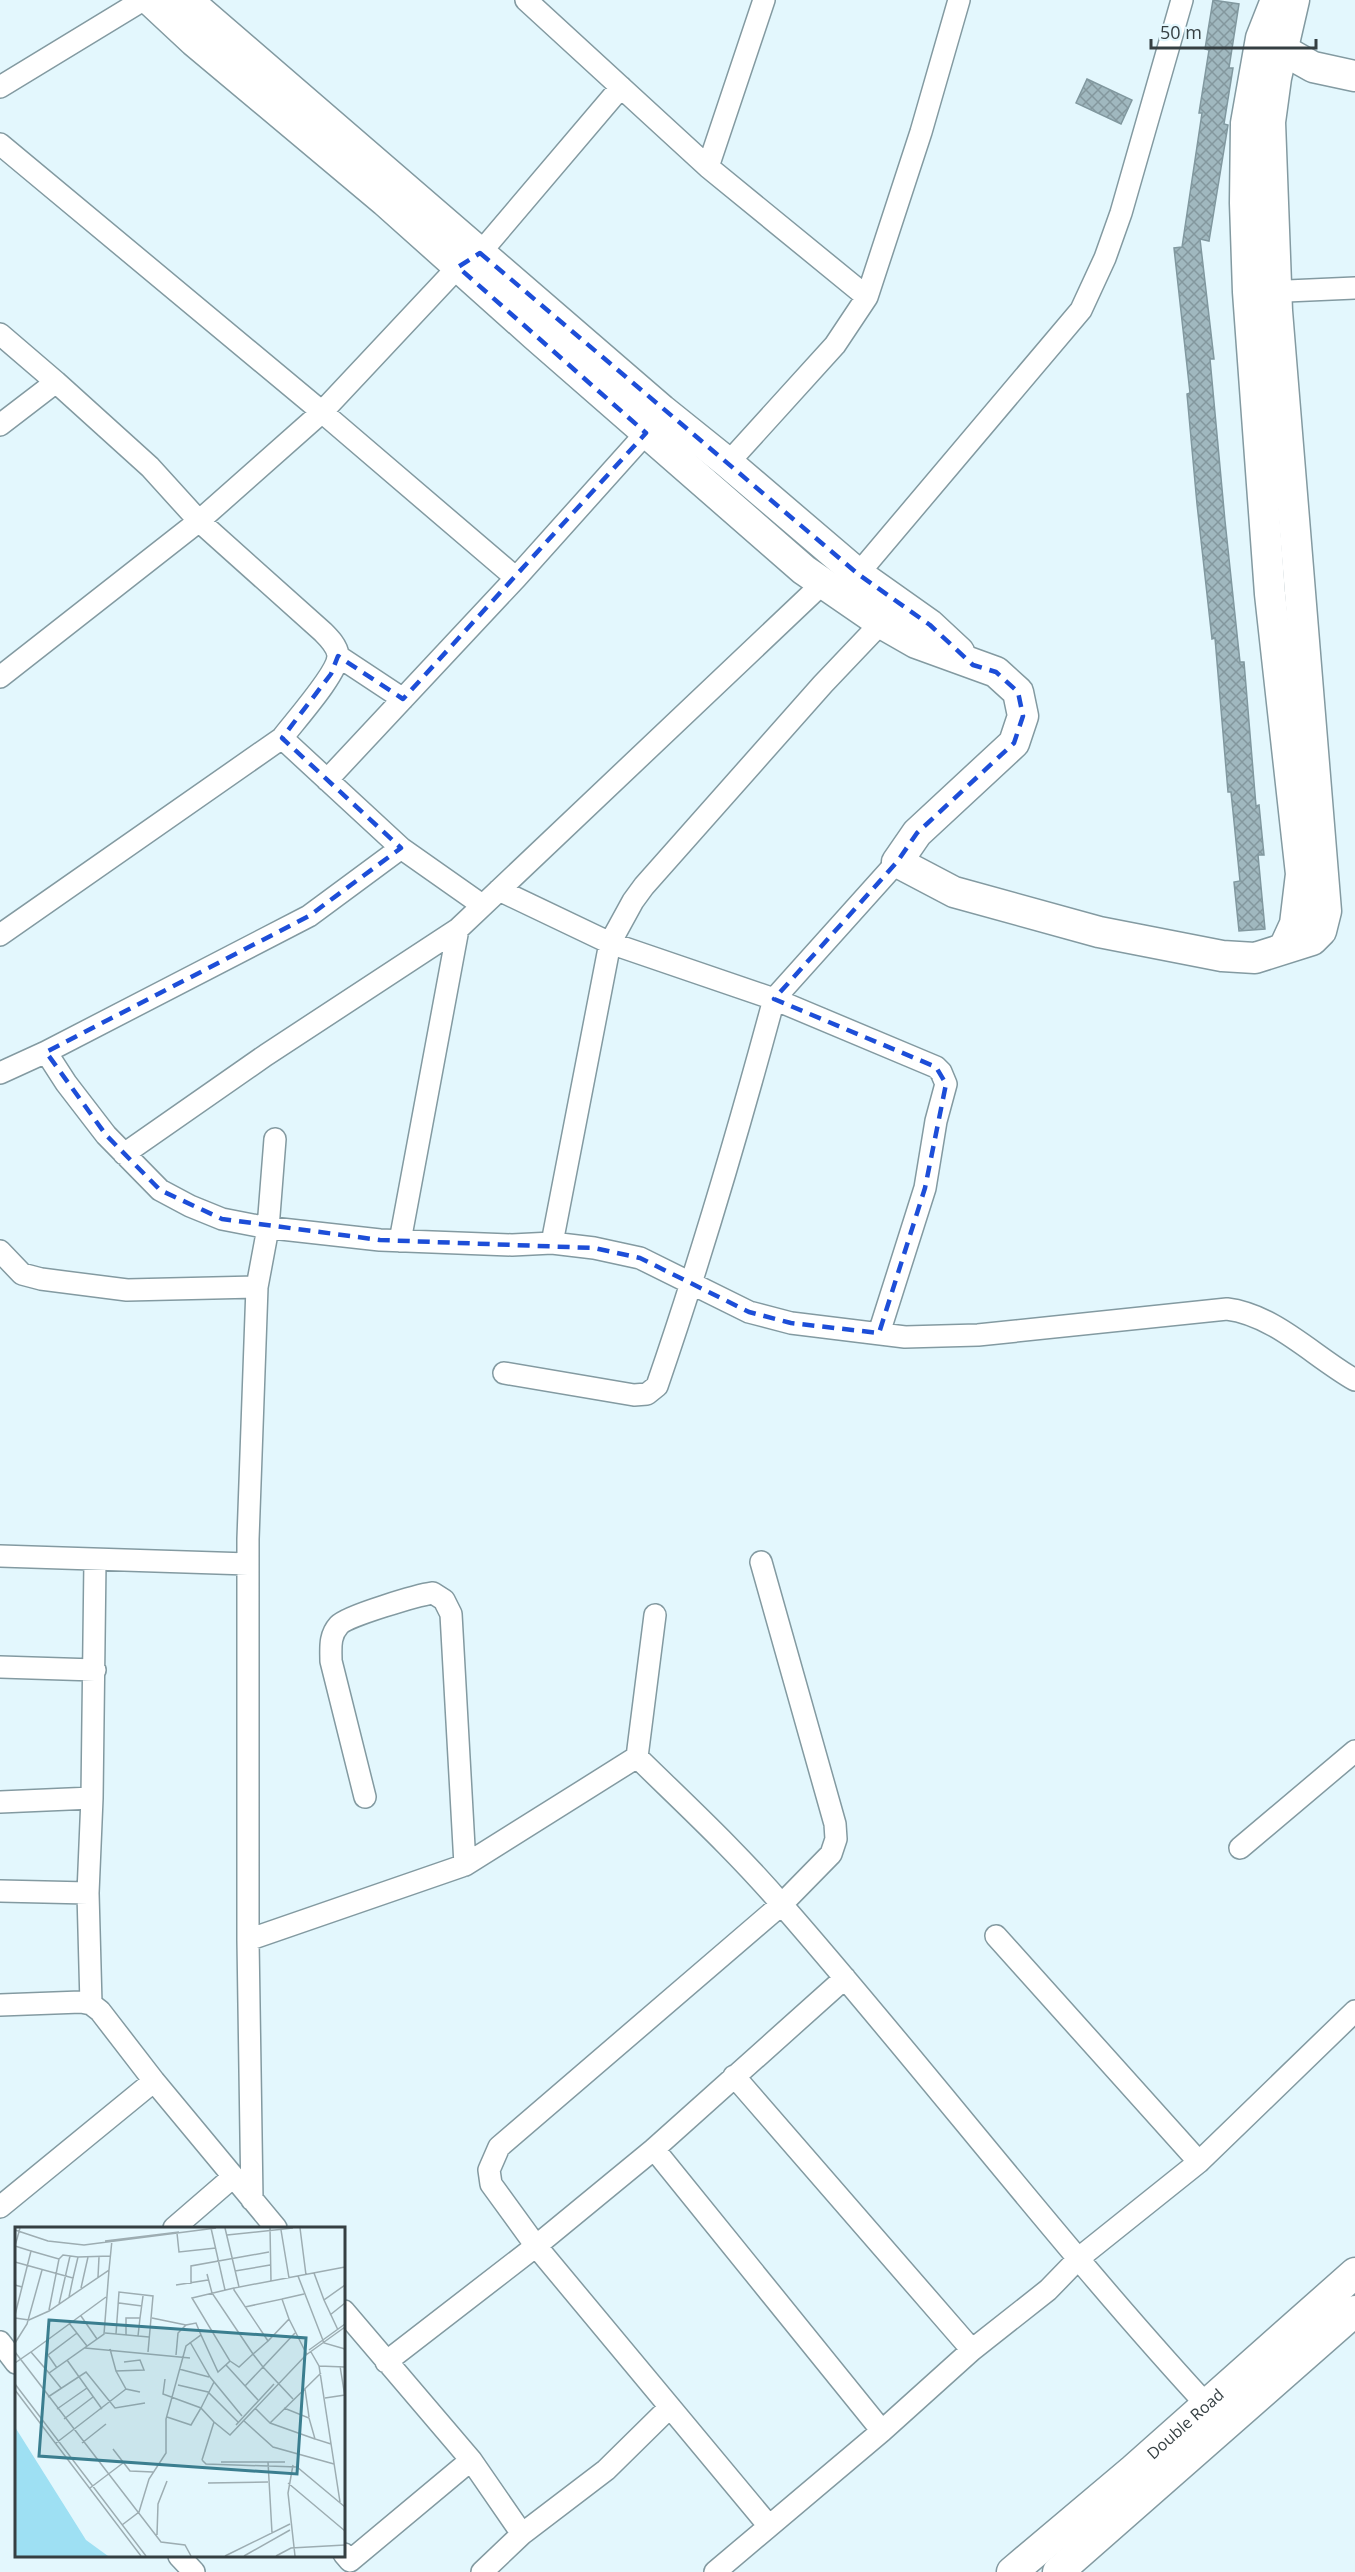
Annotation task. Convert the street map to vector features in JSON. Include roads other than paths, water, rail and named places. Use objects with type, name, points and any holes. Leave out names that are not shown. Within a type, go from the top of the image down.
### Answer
[{"type":"street","points":[[0,87],[143,0]]},
{"type":"street","points":[[150,0],[203,49],[385,201],[469,260],[662,410],[858,574],[930,626],[973,665]]},
{"type":"street","points":[[187,0],[469,260],[646,433],[822,584],[916,643],[996,672],[1018,692],[1023,716],[1014,743],[917,833],[897,862],[774,999],[737,1137],[692,1284],[657,1386],[647,1394],[634,1395],[504,1373]]},
{"type":"street","points":[[526,0],[708,167],[867,297]]},
{"type":"street","points":[[708,167],[764,0]]},
{"type":"street","points":[[728,463],[835,345],[867,297],[921,132],[959,0]]},
{"type":"street","points":[[858,574],[1081,310],[1105,258],[1120,213],[1182,0]]},
{"type":"street","points":[[897,862],[954,892],[1099,932],[1222,956],[1256,958],[1312,940],[1321,931],[1326,911],[1262,292],[1272,44],[1276,0]]},
{"type":"street","points":[[1272,44],[1294,0]]},
{"type":"street","points":[[1272,44],[1312,67],[1355,76]]},
{"type":"street","points":[[0,677],[199,521],[322,412],[469,260],[621,87]]},
{"type":"street","points":[[0,144],[322,412],[516,578]]},
{"type":"street","points":[[1262,292],[1355,288]]},
{"type":"street","points":[[0,334],[150,467],[199,521],[323,632],[334,645],[338,656],[403,699]]},
{"type":"street","points":[[0,425],[56,382]]},
{"type":"street","points":[[327,780],[516,578],[646,433]]},
{"type":"street","points":[[124,1154],[266,1055],[458,928],[822,584]]},
{"type":"street","points":[[552,1243],[610,943],[644,886],[823,684],[882,623]]},
{"type":"street","points":[[0,935],[282,738],[332,674],[338,656]]},
{"type":"street","points":[[282,738],[401,848],[482,905]]},
{"type":"street","points":[[0,1072],[46,1052],[309,916],[401,848]]},
{"type":"street","points":[[499,890],[610,943],[774,999],[936,1067],[941,1072],[946,1084],[936,1121],[925,1188],[879,1333]]},
{"type":"street","points":[[400,1241],[458,928]]},
{"type":"street","points":[[46,1052],[66,1083],[124,1154],[160,1190],[222,1219],[268,1228],[400,1241],[512,1245],[552,1243],[594,1248],[640,1258],[748,1312],[791,1323],[905,1336],[978,1335],[1227,1309],[1244,1311],[1262,1318],[1355,1380]]},
{"type":"street","points":[[252,2200],[248,1940],[248,1564],[257,1287],[268,1228],[274,1139]]},
{"type":"street","points":[[0,1251],[22,1274],[41,1279],[127,1290],[257,1287]]},
{"type":"street","points":[[0,1556],[96,1561],[248,1564]]},
{"type":"street","points":[[91,2004],[88,1893],[96,1561]]},
{"type":"street","points":[[761,1562],[835,1824],[836,1839],[831,1854],[782,1904],[500,2147],[489,2170],[491,2184],[536,2246],[769,2526]]},
{"type":"street","points":[[365,1797],[331,1661],[330,1640],[340,1623],[415,1596],[433,1593],[444,1600],[451,1614],[465,1865]]},
{"type":"street","points":[[637,1757],[656,1615]]},
{"type":"street","points":[[0,1667],[95,1670]]},
{"type":"street","points":[[1240,1848],[1355,1751]]},
{"type":"street","points":[[248,1940],[465,1865],[637,1757]]},
{"type":"street","points":[[637,1757],[712,1830],[782,1904],[1079,2258],[1216,2415]]},
{"type":"street","points":[[0,1802],[92,1798]]},
{"type":"street","points":[[0,1891],[88,1893]]},
{"type":"street","points":[[996,1936],[1199,2162]]},
{"type":"street","points":[[386,2362],[536,2246],[654,2149],[845,1978]]},
{"type":"street","points":[[0,2005],[81,2002],[91,2004],[100,2011],[154,2081],[274,2227]]},
{"type":"street","points":[[715,2572],[882,2431],[972,2350],[1048,2290],[1079,2258],[1199,2162],[1355,2011]]},
{"type":"street","points":[[734,2076],[972,2350]]},
{"type":"street","points":[[0,2207],[154,2081]]},
{"type":"street","points":[[654,2149],[882,2431]]},
{"type":"street","points":[[176,2227],[233,2177]]},
{"type":"street","name":"Double Road","points":[[1058,2572],[1355,2273]]},
{"type":"street","name":"Double Road","points":[[1012,2572],[1355,2311]]},
{"type":"street","points":[[345,2312],[471,2460],[522,2534]]},
{"type":"street","points":[[0,2342],[15,2362]]},
{"type":"street","points":[[482,2572],[522,2534],[606,2470],[670,2407]]},
{"type":"street","points":[[344,2562],[471,2460]]},
{"type":"street","points":[[180,2557],[194,2572]]}]
